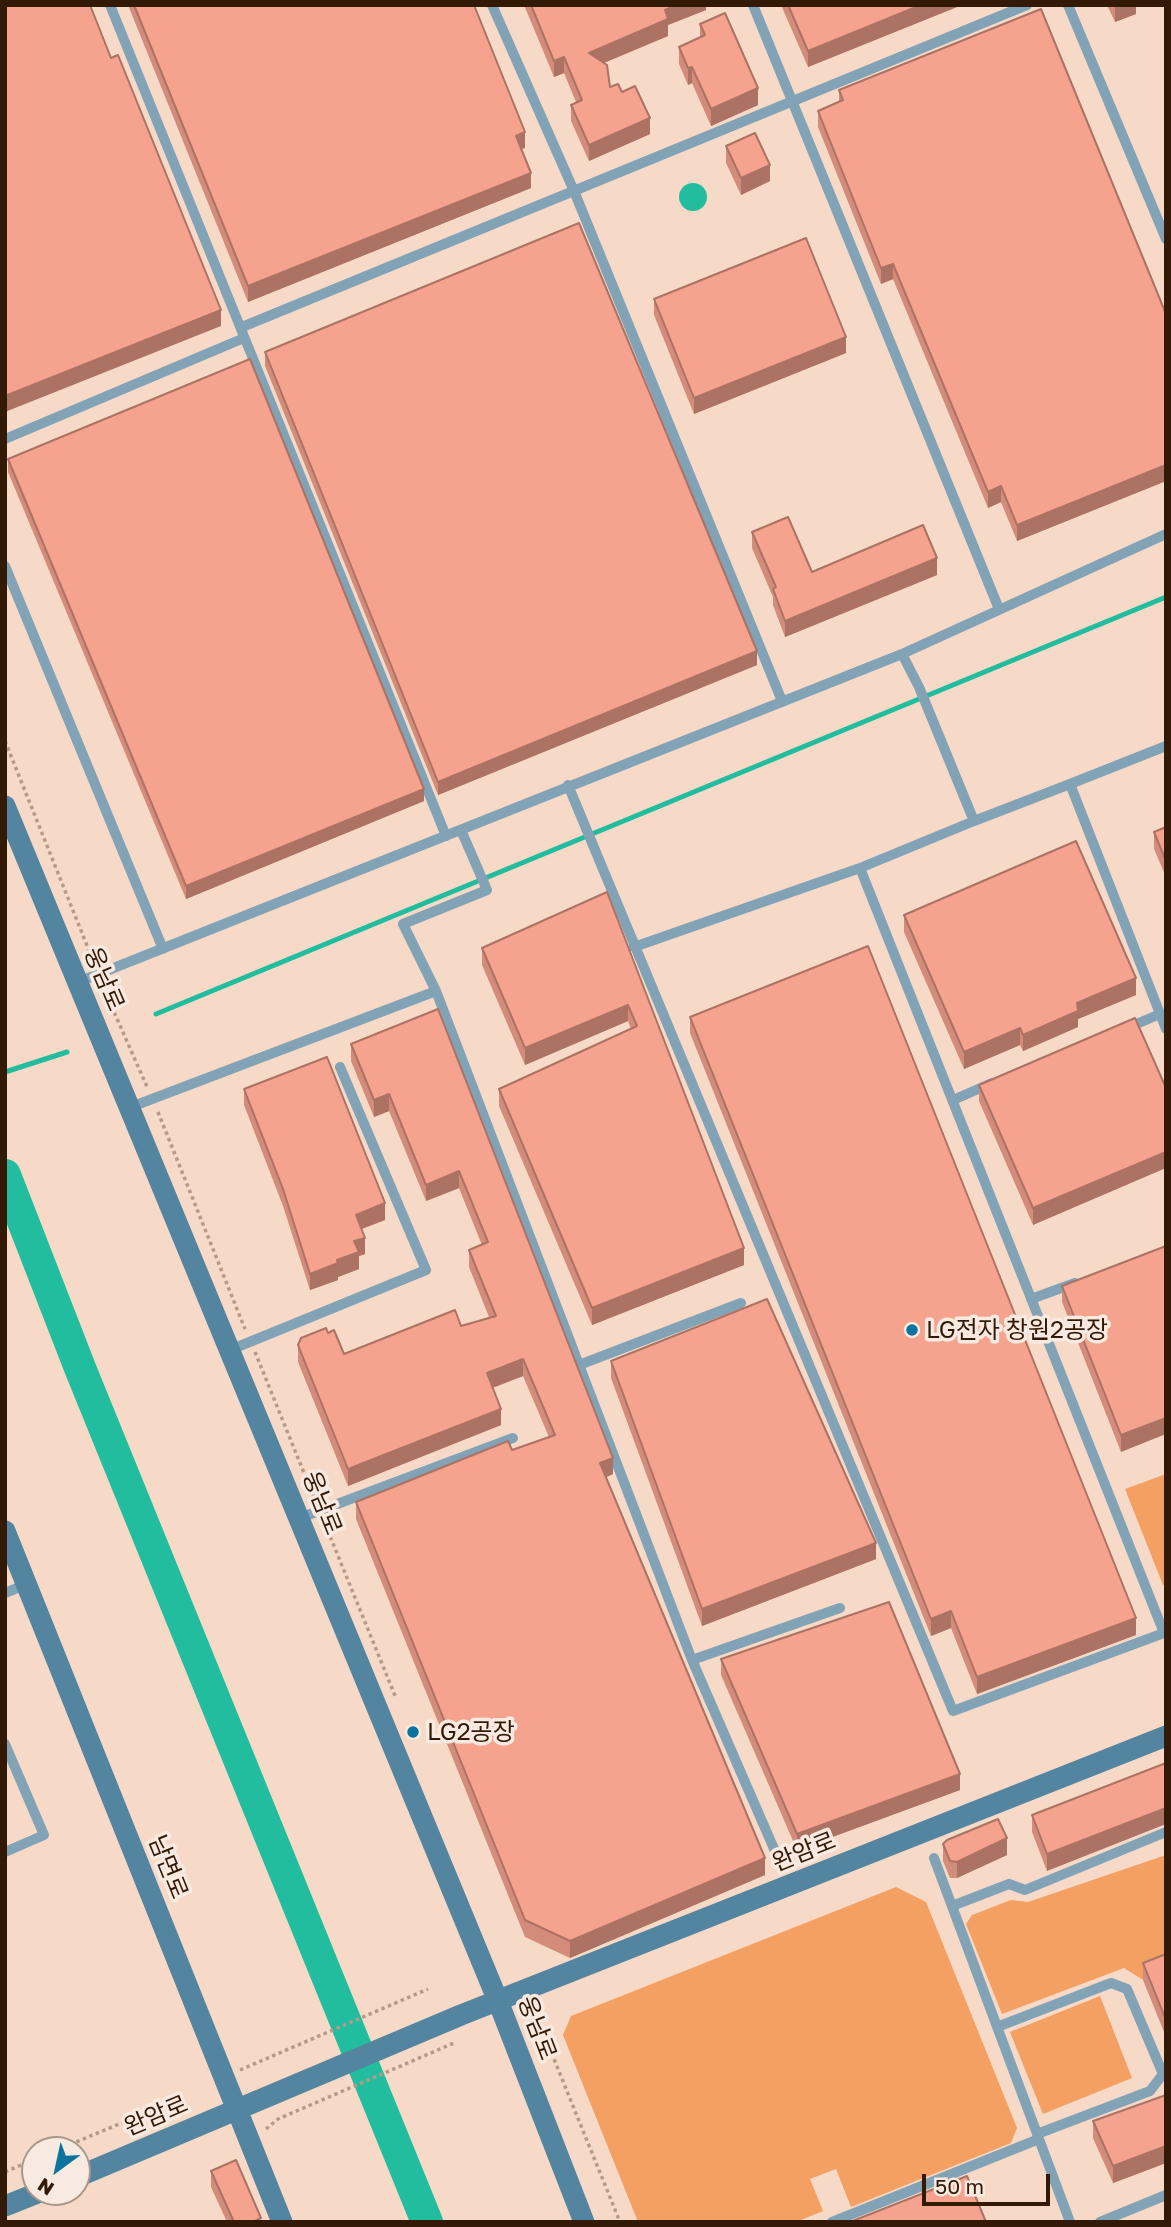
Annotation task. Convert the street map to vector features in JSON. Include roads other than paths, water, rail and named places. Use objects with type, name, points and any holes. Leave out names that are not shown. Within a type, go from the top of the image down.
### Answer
[{"type":"street","name":"웅남로","points":[[5,807],[498,2001],[584,2222]]},
{"type":"street","name":"남면로","points":[[5,1531],[246,2105],[282,2222]]},
{"type":"street","name":"완암로","points":[[91,2171],[461,2015],[1166,1736]]},
{"type":"lane","points":[[110,5],[446,836]]},
{"type":"lane","points":[[492,5],[574,191],[782,701]]},
{"type":"lane","points":[[753,5],[999,609]]},
{"type":"lane","points":[[5,439],[243,332],[574,191],[1027,5]]},
{"type":"lane","points":[[1068,5],[1166,239]]},
{"type":"lane","points":[[76,984],[568,785],[902,654],[1166,534]]},
{"type":"lane","points":[[5,566],[163,949]]},
{"type":"lane","points":[[902,654],[919,687],[974,821]]},
{"type":"lane","points":[[634,947],[860,867],[1166,746]]},
{"type":"lane","points":[[1070,784],[1166,1029]]},
{"type":"lane","points":[[568,785],[953,1711],[1165,1632],[860,867]]},
{"type":"lane","points":[[461,830],[487,890],[403,924],[436,990],[692,1660],[778,1858]]},
{"type":"lane","points":[[131,1107],[436,990]]},
{"type":"lane","points":[[1111,1034],[1160,1014]]},
{"type":"lane","points":[[230,1350],[426,1270],[340,1067]]},
{"type":"lane","points":[[953,1100],[1002,1080]]},
{"type":"lane","points":[[1031,1299],[1092,1276]]},
{"type":"lane","points":[[579,1365],[741,1303]]},
{"type":"lane","points":[[300,1518],[513,1438]]},
{"type":"lane","points":[[5,1593],[27,1584]]},
{"type":"lane","points":[[692,1660],[841,1608]]},
{"type":"lane","points":[[5,1744],[44,1835],[5,1852]]},
{"type":"lane","points":[[952,1906],[1009,1884],[1025,1890],[1166,1832]]},
{"type":"lane","points":[[934,1858],[1070,2222]]},
{"type":"lane","points":[[832,2222],[1150,2091],[1163,2074],[1127,1989],[1111,1983],[997,2027]]},
{"type":"lane","points":[[1100,2222],[1166,2195]]},
{"type":"water","points":[[693,183],[703,187],[707,197],[703,207],[693,211],[683,207],[679,197],[683,187]]},
{"type":"waterway","points":[[156,1014],[1166,597]]},
{"type":"waterway","points":[[5,1072],[67,1052]]},
{"type":"waterway","points":[[5,1175],[80,1368],[427,2222]]},
{"type":"place","name":"LG전자 창원2공장","points":[[912,1330]]},
{"type":"place","name":"LG2공장","points":[[413,1732]]}]
